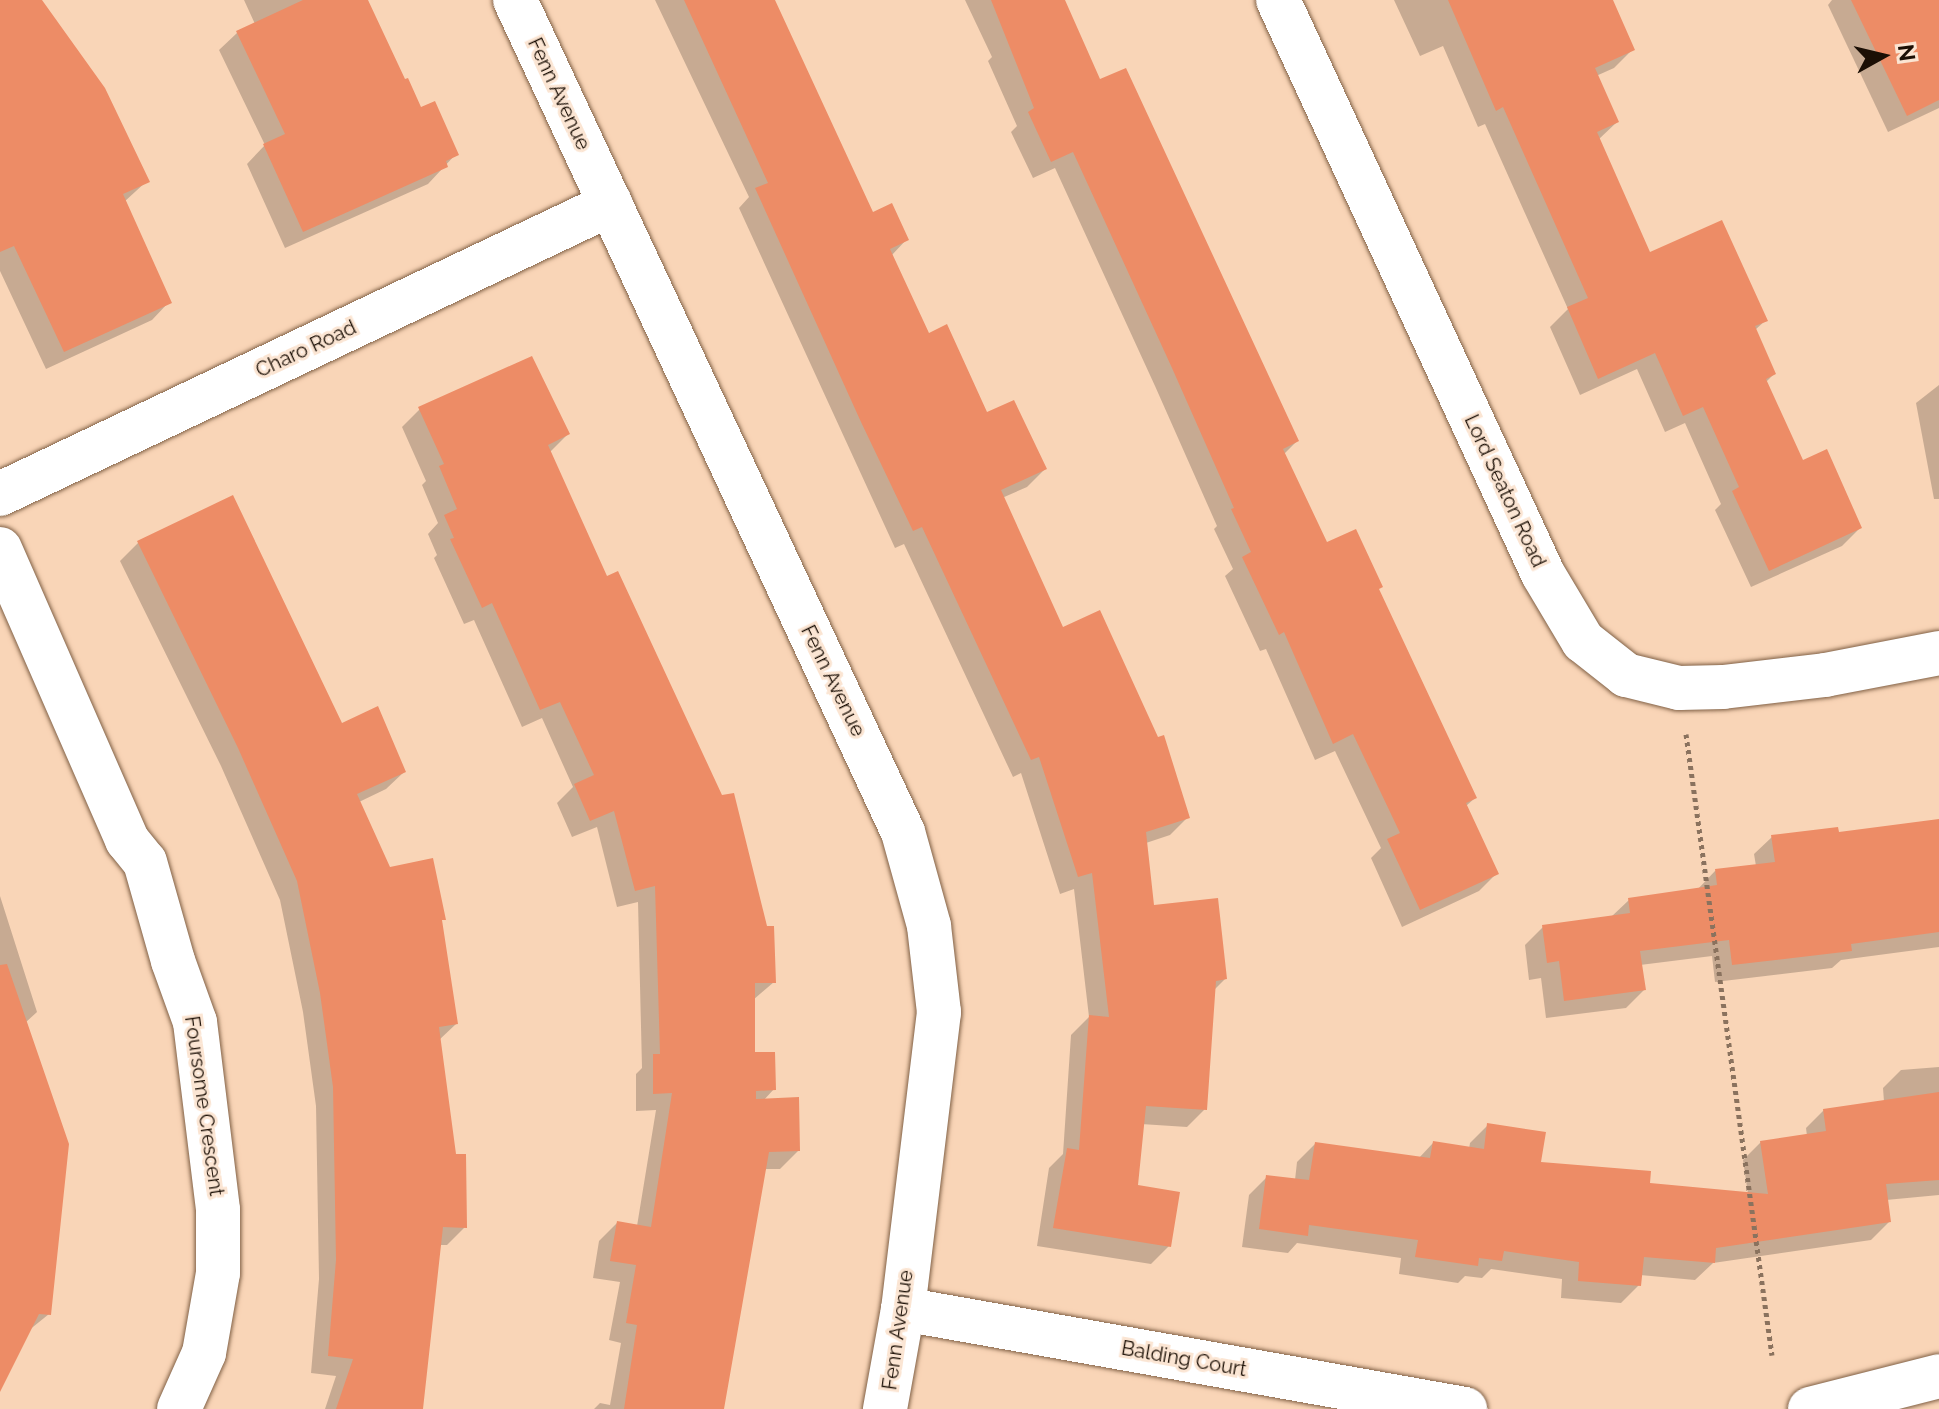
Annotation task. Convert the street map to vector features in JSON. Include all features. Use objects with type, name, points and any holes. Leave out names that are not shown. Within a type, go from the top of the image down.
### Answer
[{"type":"street","name":"Fenn Avenue","points":[[515,0],[903,832],[929,926],[939,1012],[903,1309],[885,1409]]},
{"type":"street","name":"Lord Seaton Road","points":[[1278,0],[1551,587],[1583,641],[1626,675],[1679,688],[1723,687],[1825,675],[1939,653]]},
{"type":"street","name":"Charo Road","points":[[0,494],[611,204]]},
{"type":"street","name":"Foursome Crescent","points":[[0,549],[127,840],[145,862],[173,961],[195,1022],[218,1210],[218,1273],[204,1353],[179,1409]]},
{"type":"street","name":"Balding Court","points":[[903,1309],[1465,1409]]},
{"type":"street","points":[[1810,1409],[1939,1376]]},
{"type":"path","points":[[1679,688],[1772,1355]]},
{"type":"building","points":[[0,0],[42,0],[105,88],[150,182],[123,194],[172,303],[64,352],[14,246],[0,252]]},
{"type":"building","points":[[303,0],[368,0],[421,107],[435,101],[459,155],[446,161],[448,167],[303,232],[263,144],[285,134],[236,31]]},
{"type":"building","points":[[684,0],[775,0],[873,212],[892,203],[909,240],[890,249],[929,333],[947,324],[987,412],[1014,400],[1047,469],[1001,490],[1063,627],[1100,610],[1158,737],[1164,735],[1190,818],[1146,832],[1154,905],[1218,898],[1227,979],[1216,981],[1207,1110],[1146,1106],[1138,1185],[1180,1192],[1171,1247],[1053,1228],[1067,1148],[1079,1150],[1089,1015],[1109,1017],[1092,873],[1078,877],[1039,757],[1031,760],[922,527],[913,531],[861,422],[755,188],[768,183]]},
{"type":"building","points":[[991,0],[1065,0],[1100,79],[1126,68],[1299,441],[1283,449],[1327,542],[1356,529],[1383,587],[1379,589],[1477,798],[1466,803],[1499,874],[1420,910],[1387,839],[1400,833],[1353,734],[1333,744],[1284,632],[1279,635],[1242,557],[1251,552],[1231,509],[1234,508],[1073,152],[1051,162],[1028,112],[1034,108]]},
{"type":"building","points":[[1448,0],[1613,0],[1635,50],[1595,68],[1619,122],[1597,132],[1650,252],[1722,220],[1768,321],[1755,326],[1776,374],[1766,379],[1803,460],[1827,449],[1862,528],[1769,571],[1732,491],[1739,487],[1703,407],[1683,416],[1655,353],[1598,379],[1567,307],[1588,298],[1503,107],[1496,111]]},
{"type":"building","points":[[1851,0],[1939,0],[1939,100],[1907,116]]},
{"type":"building","points":[[532,356],[570,434],[548,445],[607,576],[618,571],[722,795],[734,793],[767,926],[774,926],[776,983],[755,983],[755,1052],[775,1052],[776,1090],[756,1091],[756,1099],[799,1097],[800,1151],[769,1152],[724,1409],[624,1409],[637,1325],[626,1323],[636,1265],[610,1261],[617,1221],[651,1227],[672,1093],[653,1094],[653,1054],[660,1054],[655,886],[635,891],[614,811],[590,821],[574,784],[594,775],[560,702],[540,710],[492,603],[482,608],[450,539],[454,538],[444,515],[457,509],[439,466],[444,464],[418,407]]},
{"type":"building","points":[[233,495],[342,723],[378,706],[406,772],[357,794],[390,867],[433,858],[446,920],[442,920],[458,1024],[439,1027],[456,1154],[466,1154],[467,1228],[443,1227],[423,1409],[336,1409],[353,1359],[328,1356],[336,1260],[333,1087],[320,993],[297,881],[238,748],[137,541]]},
{"type":"building","points":[[1939,819],[1939,932],[1851,944],[1852,951],[1732,965],[1729,940],[1640,951],[1646,990],[1564,1001],[1559,961],[1547,963],[1542,925],[1630,913],[1628,898],[1717,885],[1715,869],[1775,862],[1771,835],[1838,827],[1839,832]]},
{"type":"building","points":[[7,964],[69,1144],[51,1315],[39,1314],[0,1392],[0,965]]},
{"type":"building","points":[[1939,1092],[1939,1180],[1886,1184],[1891,1222],[1716,1248],[1715,1263],[1644,1257],[1641,1286],[1578,1281],[1579,1262],[1504,1251],[1502,1261],[1479,1258],[1478,1266],[1415,1257],[1418,1240],[1309,1225],[1308,1236],[1259,1229],[1266,1175],[1309,1180],[1315,1142],[1430,1158],[1433,1141],[1484,1149],[1487,1123],[1546,1132],[1541,1162],[1651,1171],[1650,1183],[1768,1194],[1760,1141],[1826,1131],[1823,1109]]}]
